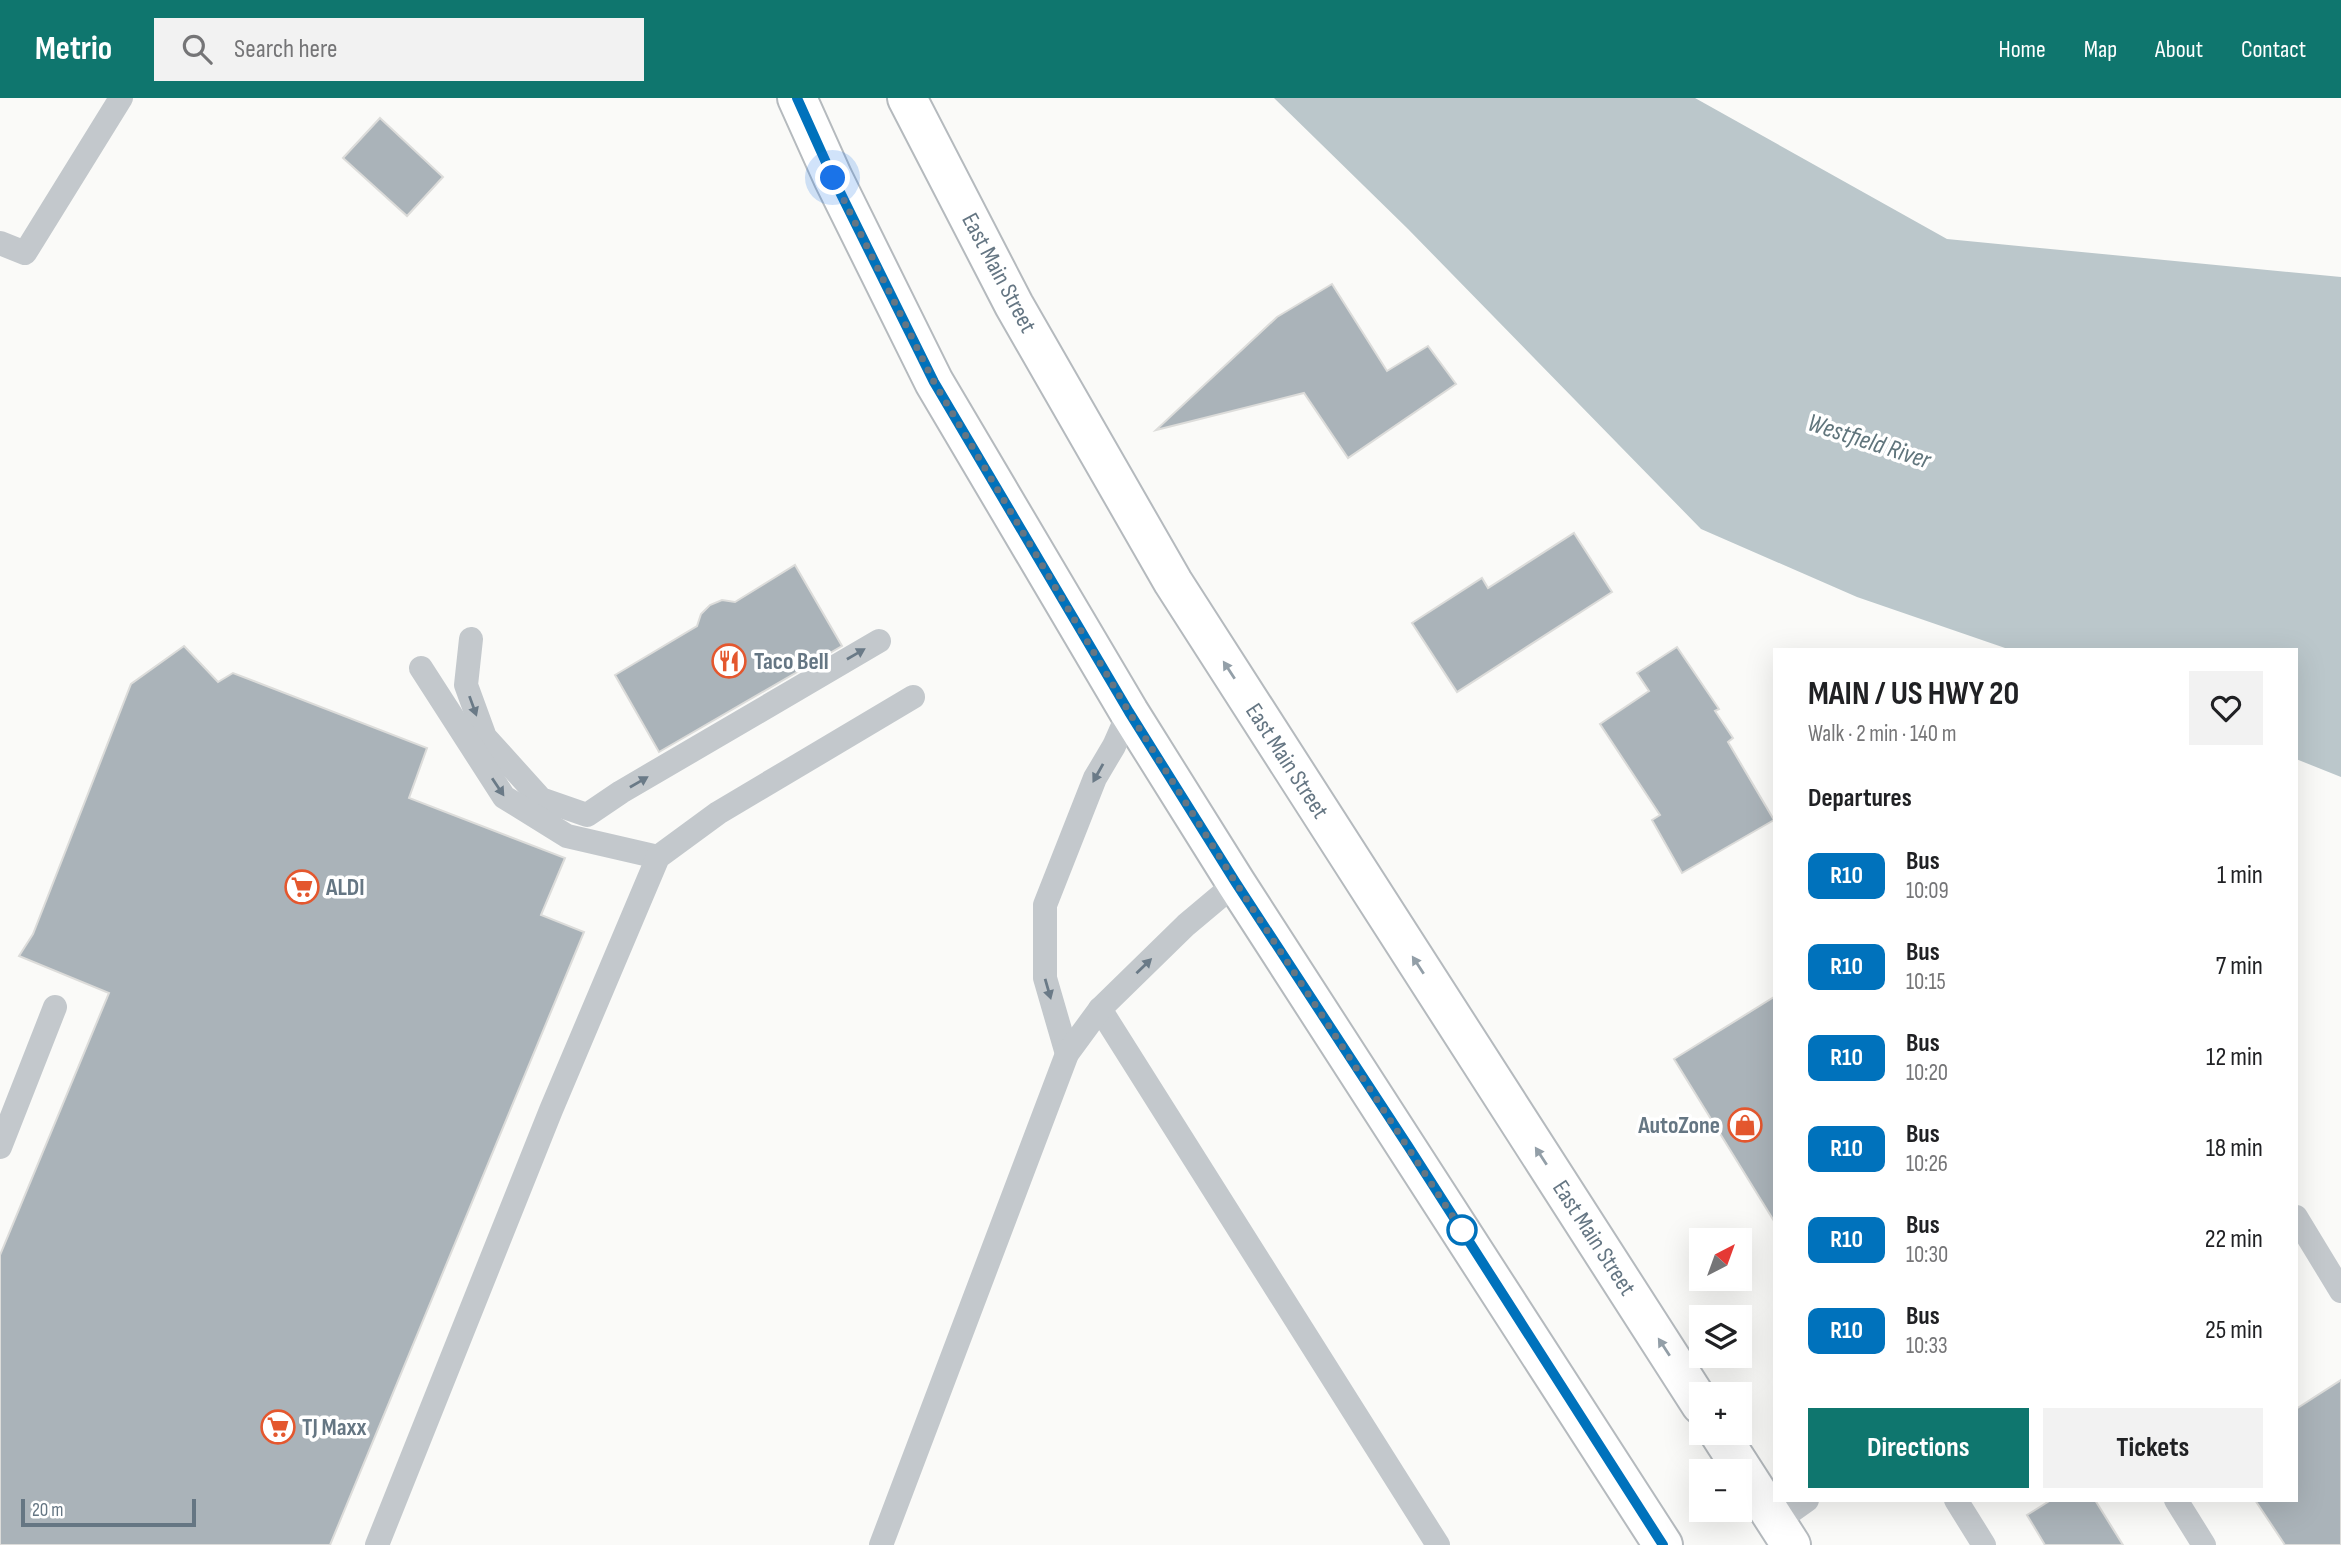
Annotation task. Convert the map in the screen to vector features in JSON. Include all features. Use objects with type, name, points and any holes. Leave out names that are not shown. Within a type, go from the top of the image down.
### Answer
[{"type":"main road","points":[[797,98],[833,178],[934,382],[1129,712],[1236,883],[1663,1545]]},
{"type":"main road","name":"East Main Street","points":[[907,98],[1014,305],[1173,582],[1689,1386]]},
{"type":"main road","points":[[1730,1445],[1773,1499]]},
{"type":"main road","points":[[1775,1502],[1791,1522]]},
{"type":"lane","points":[[0,243],[25,253],[121,98]]},
{"type":"lane","points":[[471,639],[466,685],[485,737],[541,799],[587,815],[621,792],[879,641]]},
{"type":"lane","points":[[421,668],[504,797],[568,836],[658,857]]},
{"type":"lane","points":[[377,1545],[551,1110],[658,857],[718,813],[913,697]]},
{"type":"lane","points":[[1067,1054],[1045,978],[1045,905],[1095,778],[1114,746],[1129,712]]},
{"type":"lane","points":[[881,1545],[1067,1054],[1100,1009],[1186,925],[1236,883]]},
{"type":"lane","points":[[0,1147],[55,1007]]},
{"type":"lane","points":[[1100,1009],[1437,1545]]},
{"type":"lane","points":[[2298,1220],[2341,1291]]},
{"type":"lane","points":[[1957,1502],[1984,1545]]},
{"type":"lane","points":[[2177,1502],[2204,1545]]},
{"type":"water","name":"Westfield River","points":[[1274,98],[1695,98],[1947,239],[2341,277],[2341,777],[2298,760],[2298,648],[2005,648],[1857,597],[1701,529],[1408,229]]},
{"type":"building","points":[[380,118],[443,177],[407,216],[343,158]]},
{"type":"building","points":[[1332,284],[1387,371],[1428,346],[1456,384],[1348,458],[1304,393],[1156,430],[1277,317]]},
{"type":"building","points":[[1574,533],[1612,592],[1457,692],[1412,623],[1482,578],[1488,588]]},
{"type":"building","name":"Taco Bell","points":[[795,565],[842,646],[659,752],[615,675],[697,626],[701,614],[710,605],[722,600],[735,602]]},
{"type":"building","points":[[184,646],[218,682],[233,673],[427,748],[409,798],[565,858],[541,915],[584,932],[330,1545],[0,1545],[0,1255],[109,993],[19,956],[33,934],[131,684]]},
{"type":"building","points":[[1677,647],[1719,709],[1715,711],[1733,738],[1728,742],[1773,818],[1682,873],[1652,820],[1660,815],[1600,724],[1649,691],[1637,673]]},
{"type":"building","name":"AutoZone","points":[[1773,998],[1773,1219],[1674,1059]]},
{"type":"building","points":[[2341,1380],[2341,1545],[2285,1545],[2256,1502],[2298,1502],[2298,1408]]},
{"type":"building","points":[[2048,1502],[2096,1502],[2123,1545],[2045,1545],[2027,1515]]},
{"type":"bus line","name":"R10","points":[[797,98],[833,178],[934,382],[1129,712],[1236,883],[1663,1545]]},
{"type":"place","name":"Taco Bell","points":[[729,661]]},
{"type":"place","name":"ALDI","points":[[302,887]]},
{"type":"place","name":"AutoZone","points":[[1745,1125]]},
{"type":"place","name":"TJ Maxx","points":[[278,1427]]},
{"type":"route","points":[[833,178],[934,382],[1129,712],[1236,883],[1468,1240],[1462,1230]]}]
